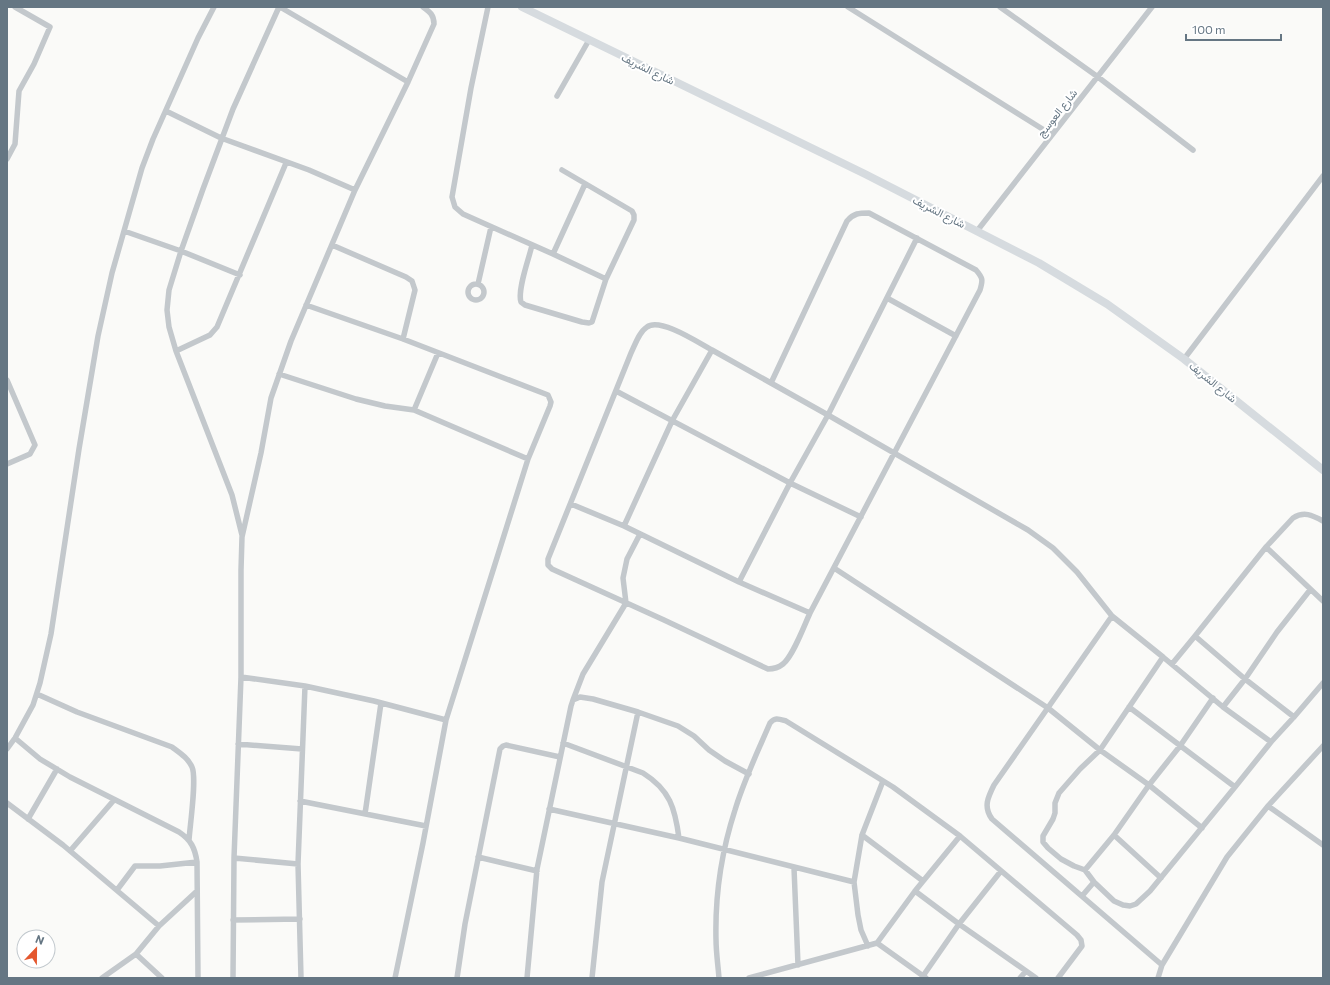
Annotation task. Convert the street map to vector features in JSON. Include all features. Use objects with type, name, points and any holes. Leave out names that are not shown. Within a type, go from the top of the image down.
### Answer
[{"type":"main road","name":"شارع الشريف","points":[[522,7],[535,10],[589,40],[865,174],[1039,263],[1107,304],[1184,360],[1323,470]]},
{"type":"street","points":[[7,159],[15,144],[19,91],[34,64],[50,27],[15,7]]},
{"type":"street","points":[[27,13],[30,7]]},
{"type":"street","points":[[7,749],[15,738],[33,705],[51,634],[98,336],[112,273],[142,168],[153,139],[198,38],[214,7]]},
{"type":"street","points":[[242,537],[232,495],[176,352],[169,327],[167,310],[169,290],[181,251],[221,138],[279,7],[408,82]]},
{"type":"street","points":[[233,978],[234,858],[241,677],[240,570],[242,537],[261,453],[271,398],[279,374],[306,305],[355,190],[408,82],[434,24],[434,18],[430,12],[423,7]]},
{"type":"street","points":[[488,7],[471,88],[452,197],[455,207],[463,214],[606,279]]},
{"type":"street","points":[[848,7],[1052,135]]},
{"type":"street","points":[[1000,7],[1098,77],[1193,150]]},
{"type":"street","name":"شارع العوسج","points":[[977,231],[1152,7]]},
{"type":"street","points":[[557,96],[589,40]]},
{"type":"street","points":[[166,111],[221,138],[286,163],[309,170],[355,190]]},
{"type":"street","points":[[176,352],[210,335],[217,327],[286,163]]},
{"type":"street","points":[[532,245],[519,298],[521,302],[525,305],[589,323],[592,322],[606,279],[634,220],[634,215],[632,211],[562,170]]},
{"type":"street","points":[[1184,360],[1322,179]]},
{"type":"street","points":[[553,254],[585,184]]},
{"type":"street","points":[[771,383],[847,221],[851,216],[858,212],[868,213],[917,238],[976,270],[981,276],[982,281],[980,290],[894,453],[861,517],[810,613],[790,656],[784,664],[768,669],[552,569],[548,565],[548,559],[640,334],[647,326],[656,324],[666,326],[828,415],[894,453],[1028,530],[1053,548],[1077,572],[1112,616],[1223,707],[1271,742]]},
{"type":"street","points":[[478,284],[491,227]]},
{"type":"street","points":[[124,231],[181,251],[240,275]]},
{"type":"street","points":[[739,582],[790,483],[828,415],[917,238]]},
{"type":"street","points":[[332,245],[412,281],[415,290],[403,339]]},
{"type":"street","points":[[887,298],[956,336]]},
{"type":"street","points":[[306,305],[403,339],[548,395],[551,402],[528,459],[446,720],[395,978]]},
{"type":"street","points":[[624,526],[672,421],[712,350]]},
{"type":"street","points":[[414,410],[438,353]]},
{"type":"street","points":[[279,374],[356,400],[414,410],[528,459]]},
{"type":"street","points":[[7,380],[35,445],[30,454],[7,464]]},
{"type":"street","points":[[616,391],[790,483],[861,517]]},
{"type":"street","points":[[571,504],[624,526],[739,582],[810,613]]},
{"type":"street","points":[[1172,664],[1266,548],[1293,518],[1298,514],[1306,513],[1323,521]]},
{"type":"street","points":[[527,978],[537,871],[571,706],[583,674],[626,603],[623,578],[628,558],[640,534]]},
{"type":"street","points":[[1266,548],[1323,601]]},
{"type":"street","points":[[834,568],[1048,708],[1100,750],[1149,785],[1202,828]]},
{"type":"street","points":[[1223,707],[1245,679],[1277,632],[1310,590]]},
{"type":"street","points":[[1112,616],[994,785],[988,798],[988,814],[1162,965]]},
{"type":"street","points":[[1195,636],[1245,679],[1294,717]]},
{"type":"street","points":[[1163,657],[1100,750],[1080,769],[1059,793],[1055,803],[1055,813],[1053,819],[1043,836],[1043,842],[1061,859],[1085,870],[1094,882],[1114,902],[1123,905],[1130,906],[1136,904],[1150,891],[1271,742],[1323,683]]},
{"type":"street","points":[[241,677],[305,686],[381,703],[446,720]]},
{"type":"street","points":[[301,978],[298,864],[305,686]]},
{"type":"street","points":[[37,694],[77,712],[172,748],[183,755],[189,762],[194,774],[189,840]]},
{"type":"street","points":[[573,700],[580,697],[593,699],[638,712],[686,730],[709,750],[725,761],[749,774]]},
{"type":"street","points":[[1085,870],[1114,835],[1149,785],[1180,746],[1212,698]]},
{"type":"street","points":[[365,814],[381,703]]},
{"type":"street","points":[[1129,706],[1235,787]]},
{"type":"street","points":[[592,978],[602,882],[613,822],[638,712]]},
{"type":"street","points":[[719,978],[716,916],[719,884],[725,850],[735,810],[770,723],[776,718],[786,721],[883,781],[960,836],[1081,940],[1082,946],[1058,978]]},
{"type":"street","points":[[15,738],[40,759],[57,769],[114,800],[179,832],[189,840],[193,846],[197,862],[198,978]]},
{"type":"street","points":[[563,743],[626,766],[653,779],[667,793],[677,824],[679,838]]},
{"type":"street","points":[[238,744],[302,749]]},
{"type":"street","points":[[457,978],[465,924],[500,749],[506,745],[560,757]]},
{"type":"street","points":[[1158,978],[1162,965],[1227,857],[1268,806],[1323,746]]},
{"type":"street","points":[[28,819],[57,769]]},
{"type":"street","points":[[868,946],[858,915],[854,882],[862,834],[883,781]]},
{"type":"street","points":[[70,851],[114,800]]},
{"type":"street","points":[[300,802],[426,826]]},
{"type":"street","points":[[7,803],[70,851],[159,926]]},
{"type":"street","points":[[1268,806],[1323,845]]},
{"type":"street","points":[[549,808],[679,838],[854,882]]},
{"type":"street","points":[[862,834],[923,881]]},
{"type":"street","points":[[1114,835],[1161,878]]},
{"type":"street","points":[[750,978],[759,977],[877,943],[915,891],[960,836]]},
{"type":"street","points":[[478,857],[537,871]]},
{"type":"street","points":[[234,858],[298,864]]},
{"type":"street","points":[[117,890],[135,866],[160,866],[197,862]]},
{"type":"street","points":[[794,868],[798,965]]},
{"type":"street","points":[[877,943],[924,977],[959,924],[1001,871]]},
{"type":"street","points":[[1082,896],[1094,882]]},
{"type":"street","points":[[102,978],[136,954],[159,926],[197,891]]},
{"type":"street","points":[[915,891],[1036,978]]},
{"type":"street","points":[[233,920],[300,920]]},
{"type":"street","points":[[136,954],[162,978]]},
{"type":"street","points":[[1020,978],[1026,971]]}]
